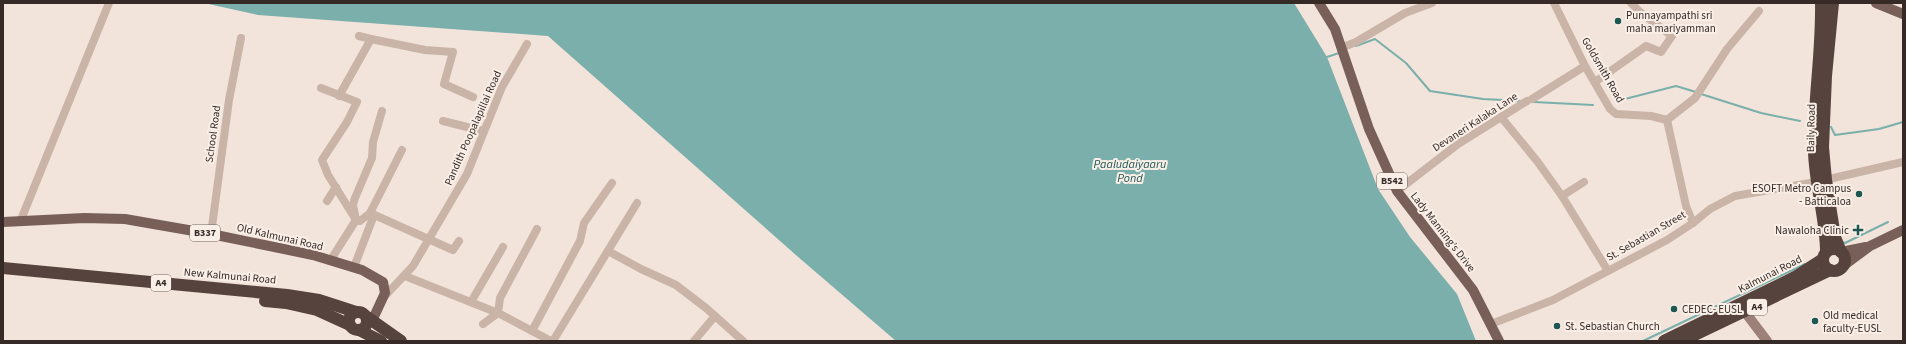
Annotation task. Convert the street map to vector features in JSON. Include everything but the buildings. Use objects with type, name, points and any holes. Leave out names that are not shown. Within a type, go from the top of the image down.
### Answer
[{"type":"highway","name":"Baily Road","points":[[1821,3],[1822,32],[1818,64],[1814,140],[1821,181],[1835,237],[1841,252]]},
{"type":"highway","name":"Baily Road","points":[[1825,256],[1821,181],[1824,113],[1833,3]]},
{"type":"highway","points":[[1834,249],[1841,252],[1844,259],[1843,266],[1837,270],[1830,270],[1825,266],[1825,256],[1834,249]]},
{"type":"highway","name":"Kalmunai Road","points":[[1664,341],[1795,277],[1825,256]]},
{"type":"highway","name":"New Kalmunai Road","points":[[3,268],[287,294],[319,300],[365,316]]},
{"type":"highway","name":"Kalmunai Road","points":[[1682,341],[1830,270]]},
{"type":"highway","name":"New Kalmunai Road","points":[[3,275],[286,303],[317,310],[358,332]]},
{"type":"highway","points":[[358,332],[350,317],[365,316]]},
{"type":"highway","name":"A4","points":[[365,316],[401,341]]},
{"type":"highway","name":"A4","points":[[358,332],[381,341]]},
{"type":"main road","name":"Lady Manning’s Drive","points":[[1319,3],[1336,29],[1369,129],[1397,191],[1473,290],[1499,341]]},
{"type":"main road","points":[[1876,3],[1903,14]]},
{"type":"main road","name":"Old Kalmunai Road","points":[[3,222],[84,218],[125,219],[210,234],[313,255],[354,267],[383,282],[385,291],[382,300]]},
{"type":"main road","points":[[1843,266],[1870,246],[1903,230]]},
{"type":"main road","points":[[1841,252],[1870,246]]},
{"type":"main road","points":[[365,316],[382,300]]},
{"type":"street","points":[[20,222],[109,3]]},
{"type":"street","points":[[1342,48],[1356,42],[1405,13],[1432,3]]},
{"type":"street","name":"Goldsmith Road","points":[[1555,3],[1586,66],[1610,109],[1616,114],[1651,116],[1667,120]]},
{"type":"street","points":[[1595,82],[1646,46],[1661,52],[1672,36],[1640,12],[1631,3]]},
{"type":"street","points":[[1693,223],[1686,206],[1667,120],[1695,98],[1727,50],[1759,11]]},
{"type":"street","points":[[359,36],[424,50],[453,52],[444,84],[473,97]]},
{"type":"street","name":"School Road","points":[[210,234],[229,100],[241,38]]},
{"type":"street","points":[[339,96],[371,39]]},
{"type":"street","name":"Pandith Poopalapillai Road","points":[[382,300],[413,266],[467,174],[483,131],[502,87],[527,44]]},
{"type":"street","name":"Devaneri Kalaka Lane","points":[[1397,191],[1458,144],[1586,66]]},
{"type":"street","points":[[321,88],[356,102],[347,122],[322,160],[328,175],[356,220]]},
{"type":"street","points":[[330,261],[356,220],[353,205],[372,158],[372,142],[382,112]]},
{"type":"street","points":[[1501,117],[1537,161],[1562,196],[1608,271]]},
{"type":"street","points":[[443,121],[483,131]]},
{"type":"street","points":[[354,267],[372,214],[402,150]]},
{"type":"street","name":"St. Sebastian Street","points":[[1491,324],[1553,300],[1667,240],[1710,210],[1735,196],[1821,181],[1903,162]]},
{"type":"street","points":[[1562,196],[1584,182]]},
{"type":"street","points":[[532,331],[580,241],[584,223],[612,183]]},
{"type":"street","points":[[327,201],[336,188]]},
{"type":"street","points":[[405,276],[498,313],[552,341],[637,203]]},
{"type":"street","points":[[356,220],[360,221],[372,214]]},
{"type":"street","points":[[372,214],[453,250],[459,241]]},
{"type":"street","points":[[483,324],[498,313],[500,298],[537,229]]},
{"type":"street","points":[[471,302],[503,247]]},
{"type":"street","points":[[608,251],[676,285],[743,341]]},
{"type":"street","points":[[1745,312],[1764,340]]},
{"type":"street","points":[[694,341],[714,316]]},
{"type":"water","name":"Paaludaiyaaru Pond","points":[[204,3],[1294,3],[1327,57],[1378,189],[1410,237],[1457,294],[1476,341],[896,341],[797,256],[548,36],[258,15]]},
{"type":"waterway","points":[[1356,46],[1375,39],[1406,63],[1430,91],[1483,99],[1522,101]]},
{"type":"waterway","points":[[1327,57],[1339,53]]},
{"type":"waterway","points":[[1621,100],[1676,86],[1696,92]]},
{"type":"waterway","points":[[1701,94],[1761,113],[1800,121]]},
{"type":"waterway","points":[[1534,102],[1593,105]]},
{"type":"waterway","points":[[1831,127],[1835,135],[1879,129],[1903,122]]},
{"type":"waterway","points":[[1842,242],[1845,243],[1888,222]]},
{"type":"waterway","points":[[1643,341],[1805,264]]},
{"type":"place","name":"Punnayampathi sri maha mariyamman","points":[[1618,21]]},
{"type":"place","name":"ESOFT Metro Campus - Batticaloa","points":[[1859,194]]},
{"type":"place","name":"Nawaloha Clinic","points":[[1858,230]]},
{"type":"place","name":"CEDEC- EUSL","points":[[1674,309]]},
{"type":"place","name":"Old medical faculty-EUSL","points":[[1815,321]]},
{"type":"place","name":"St. Sebastian Church","points":[[1557,326]]}]
